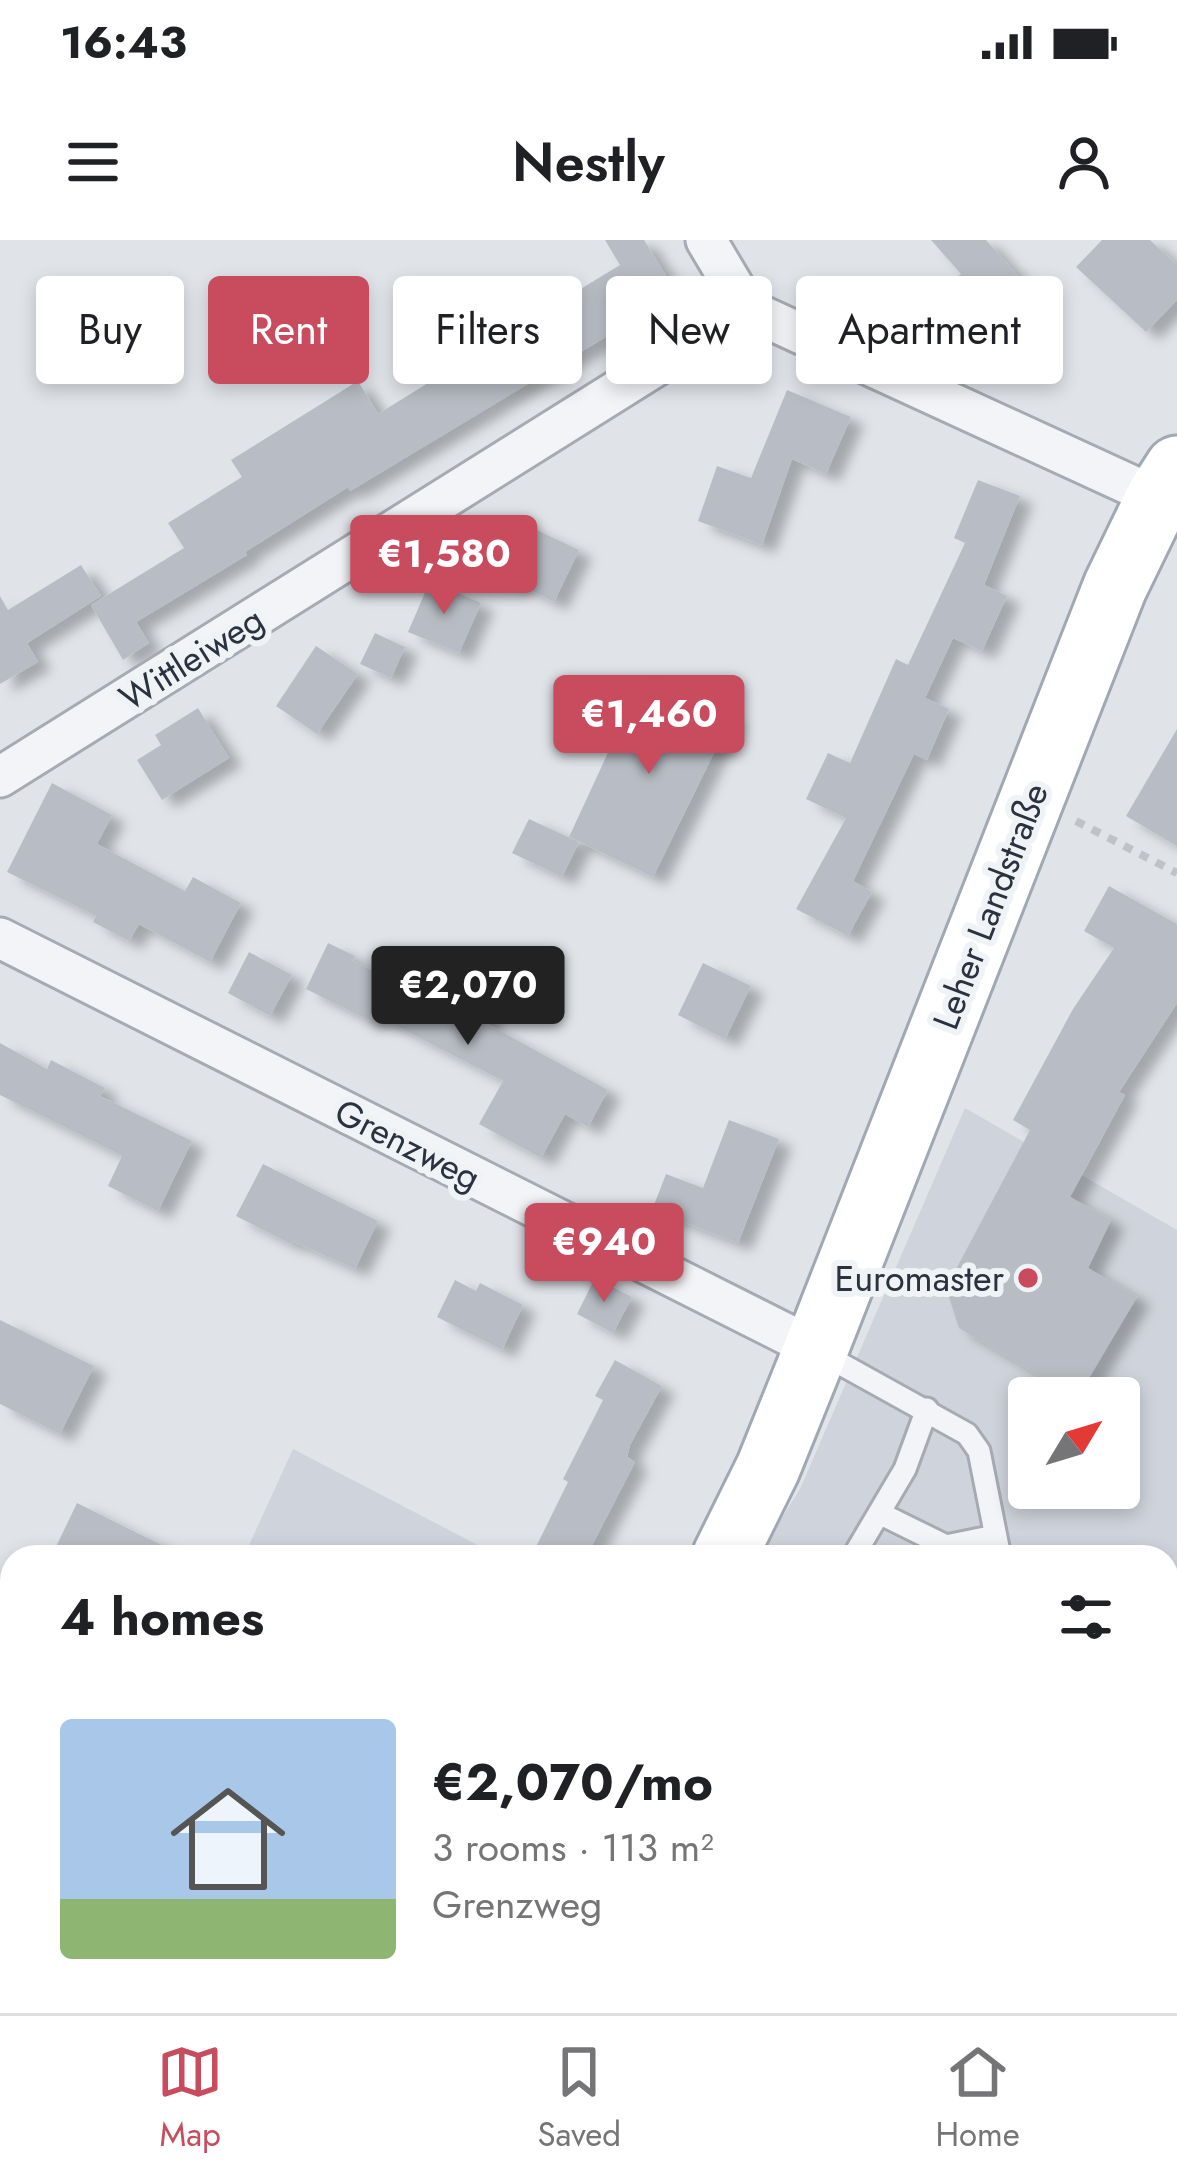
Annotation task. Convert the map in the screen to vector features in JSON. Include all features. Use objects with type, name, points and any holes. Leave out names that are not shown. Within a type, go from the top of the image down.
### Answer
[{"type":"main road","name":"Leher Landstraße","points":[[730,1545],[768,1468],[816,1349],[1114,587],[1171,490]]},
{"type":"street","points":[[706,240],[727,276]]},
{"type":"street","points":[[772,320],[1171,490]]},
{"type":"street","name":"Wittleiweg","points":[[0,777],[627,384]]},
{"type":"street","name":"Grenzweg","points":[[0,938],[816,1349]]},
{"type":"lane","points":[[816,1349],[967,1434],[979,1451],[998,1545]]},
{"type":"lane","points":[[861,1545],[905,1469],[927,1409]]},
{"type":"lane","points":[[881,1514],[944,1545]]},
{"type":"path","points":[[1032,798],[1177,873]]},
{"type":"shaded area","points":[[965,1108],[1177,1230],[1177,1545],[765,1545],[800,1489]]},
{"type":"shaded area","points":[[293,1449],[478,1545],[249,1545]]},
{"type":"building","points":[[605,240],[644,240],[666,276],[606,276],[606,337],[582,351],[582,288],[620,265]]},
{"type":"building","points":[[931,240],[986,240],[1018,276],[958,276]]},
{"type":"building","points":[[1102,240],[1150,240],[1177,265],[1177,300],[1146,332],[1076,267]]},
{"type":"building","points":[[353,384],[360,384],[378,414],[426,384],[528,384],[350,491],[348,487],[136,622],[149,643],[123,660],[91,605],[184,548],[168,523],[242,477],[231,460]]},
{"type":"building","points":[[787,390],[851,417],[826,474],[792,459],[762,545],[698,521],[717,466],[751,478]]},
{"type":"building","points":[[978,480],[1020,496],[984,585],[1007,596],[982,651],[953,638],[925,698],[949,709],[927,760],[914,754],[853,881],[872,892],[848,936],[796,909],[846,818],[806,799],[828,753],[850,763],[896,659],[908,665],[965,543],[954,538]]},
{"type":"building","points":[[522,523],[579,550],[554,602],[498,574]]},
{"type":"building","points":[[81,565],[101,596],[27,643],[38,662],[0,684],[0,596],[8,610]]},
{"type":"building","points":[[430,581],[481,603],[459,653],[408,632]]},
{"type":"building","points":[[375,633],[405,647],[391,678],[360,664]]},
{"type":"building","points":[[316,646],[358,674],[317,734],[276,706]]},
{"type":"building","points":[[643,677],[731,718],[653,877],[569,837]]},
{"type":"building","points":[[198,708],[229,758],[162,800],[137,760],[161,745],[155,735]]},
{"type":"building","points":[[1177,729],[1177,846],[1126,816]]},
{"type":"building","points":[[52,783],[112,815],[97,844],[185,891],[193,877],[241,903],[210,962],[139,924],[129,941],[93,922],[96,916],[7,872]]},
{"type":"building","points":[[529,819],[579,842],[562,877],[512,853]]},
{"type":"building","points":[[1109,886],[1177,924],[1177,1003],[1119,1092],[1125,1095],[1070,1197],[1111,1220],[1088,1268],[1137,1297],[1089,1377],[1042,1377],[959,1328],[946,1288],[1030,1130],[1013,1120],[1073,1009],[1114,948],[1084,931]]},
{"type":"building","points":[[328,943],[355,956],[353,961],[430,999],[441,978],[493,1004],[484,1022],[608,1090],[588,1127],[565,1114],[541,1158],[479,1124],[503,1081],[373,1014],[370,1021],[306,989]]},
{"type":"building","points":[[249,952],[292,975],[270,1016],[228,993]]},
{"type":"building","points":[[703,963],[751,986],[725,1039],[678,1015]]},
{"type":"building","points":[[0,1043],[47,1069],[51,1060],[105,1088],[100,1096],[192,1141],[158,1211],[108,1186],[122,1156],[0,1095]]},
{"type":"building","points":[[729,1120],[779,1139],[738,1243],[652,1210],[666,1174],[703,1188]]},
{"type":"building","points":[[263,1164],[378,1221],[355,1269],[236,1216]]},
{"type":"building","points":[[595,1278],[632,1297],[613,1333],[577,1314]]},
{"type":"building","points":[[455,1280],[476,1291],[480,1283],[523,1305],[502,1350],[437,1317]]},
{"type":"building","points":[[0,1320],[94,1366],[60,1434],[0,1404]]},
{"type":"building","points":[[615,1360],[662,1386],[630,1445],[627,1457],[635,1462],[592,1545],[537,1545],[568,1482],[563,1479],[603,1400],[595,1396]]},
{"type":"building","points":[[77,1503],[162,1545],[57,1545]]},
{"type":"place","name":"Euromaster","points":[[1028,1278]]}]
